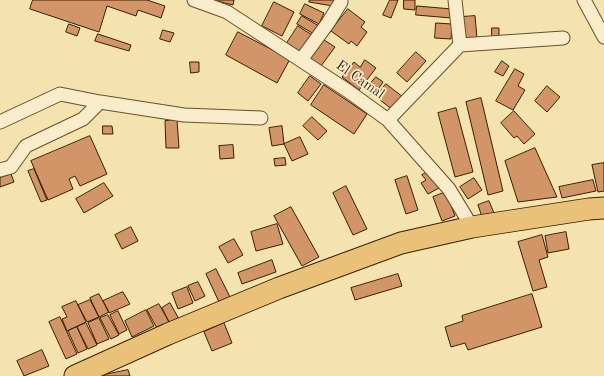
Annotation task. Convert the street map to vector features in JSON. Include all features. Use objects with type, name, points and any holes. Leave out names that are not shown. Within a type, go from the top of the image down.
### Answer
[{"type":"highway","points":[[75,376],[168,334],[286,285],[401,244],[472,227],[604,208]]},
{"type":"street","name":"El Camal","points":[[194,0],[227,12],[348,91],[388,120],[449,189],[472,227]]},
{"type":"street","points":[[301,60],[328,23],[341,0]]},
{"type":"street","points":[[455,0],[460,45]]},
{"type":"street","points":[[584,0],[604,38]]},
{"type":"street","points":[[388,120],[460,45],[563,38]]},
{"type":"street","points":[[0,122],[60,94],[100,102],[184,115],[261,118]]},
{"type":"street","points":[[0,170],[11,167],[26,146],[83,119],[100,102]]},
{"type":"building","points":[[33,0],[147,0],[165,6],[161,18],[138,10],[136,16],[107,6],[99,32],[30,9]]},
{"type":"building","points":[[234,0],[233,5],[217,1]]},
{"type":"building","points":[[310,0],[334,0],[333,6],[309,2]]},
{"type":"building","points":[[390,0],[398,0],[391,18],[383,15]]},
{"type":"building","points":[[404,0],[415,0],[415,10],[404,9]]},
{"type":"building","points":[[274,2],[294,12],[282,36],[262,26]]},
{"type":"building","points":[[305,4],[324,13],[319,24],[300,14]]},
{"type":"building","points":[[417,6],[452,9],[451,18],[416,15]]},
{"type":"building","points":[[348,9],[365,22],[361,27],[367,32],[357,46],[351,41],[349,44],[331,31]]},
{"type":"building","points":[[302,16],[319,26],[314,34],[297,24]]},
{"type":"building","points":[[475,16],[477,38],[464,39],[462,17]]},
{"type":"building","points":[[436,23],[452,24],[451,39],[435,38]]},
{"type":"building","points":[[69,24],[80,28],[77,36],[66,32]]},
{"type":"building","points":[[298,26],[312,35],[301,52],[287,43]]},
{"type":"building","points":[[492,28],[499,28],[499,37],[492,37]]},
{"type":"building","points":[[163,30],[174,33],[170,42],[160,39]]},
{"type":"building","points":[[238,32],[290,59],[277,83],[226,55]]},
{"type":"building","points":[[98,34],[131,45],[129,51],[95,41]]},
{"type":"building","points":[[321,38],[335,47],[321,66],[308,57]]},
{"type":"building","points":[[416,52],[426,61],[407,82],[397,73]]},
{"type":"building","points":[[365,60],[376,68],[359,90],[342,77],[354,62],[360,67]]},
{"type":"building","points":[[502,61],[509,66],[503,76],[495,72]]},
{"type":"building","points":[[190,62],[199,62],[199,72],[191,73]]},
{"type":"building","points":[[515,69],[524,74],[518,86],[525,90],[513,110],[496,101]]},
{"type":"building","points":[[310,76],[321,84],[308,101],[298,93]]},
{"type":"building","points":[[376,77],[383,82],[375,94],[367,88]]},
{"type":"building","points":[[386,84],[403,97],[393,110],[376,97]]},
{"type":"building","points":[[324,85],[367,114],[354,134],[311,105]]},
{"type":"building","points":[[547,86],[560,97],[547,112],[535,101]]},
{"type":"building","points":[[481,98],[503,191],[488,195],[466,102]]},
{"type":"building","points":[[456,108],[473,172],[455,177],[438,113]]},
{"type":"building","points":[[514,111],[535,134],[524,144],[517,136],[514,138],[501,123]]},
{"type":"building","points":[[312,117],[327,131],[318,140],[303,126]]},
{"type":"building","points":[[177,120],[179,148],[166,148],[165,121]]},
{"type":"building","points":[[103,126],[112,126],[113,134],[103,134]]},
{"type":"building","points":[[282,126],[284,144],[272,146],[269,128]]},
{"type":"building","points":[[90,136],[107,174],[80,186],[75,176],[69,179],[73,189],[48,200],[31,161]]},
{"type":"building","points":[[300,137],[308,154],[292,161],[284,144]]},
{"type":"building","points":[[233,145],[234,158],[220,159],[219,146]]},
{"type":"building","points":[[535,148],[557,197],[518,202],[505,161]]},
{"type":"building","points":[[285,158],[286,165],[275,166],[274,159]]},
{"type":"building","points":[[604,163],[604,191],[598,192],[592,165]]},
{"type":"building","points":[[34,169],[47,200],[41,202],[28,171]]},
{"type":"building","points":[[429,171],[439,188],[428,194],[421,183],[426,180],[422,175]]},
{"type":"building","points":[[11,174],[14,182],[0,187],[0,178]]},
{"type":"building","points":[[407,176],[418,210],[406,214],[395,180]]},
{"type":"building","points":[[474,178],[482,190],[468,199],[460,187]]},
{"type":"building","points":[[593,180],[596,191],[562,198],[559,187]]},
{"type":"building","points":[[104,183],[113,196],[84,213],[76,199]]},
{"type":"building","points":[[346,186],[367,229],[353,235],[333,193]]},
{"type":"building","points":[[446,192],[455,216],[442,221],[433,197]]},
{"type":"building","points":[[489,201],[494,213],[482,217],[478,205]]},
{"type":"building","points":[[291,207],[319,257],[302,266],[274,216]]},
{"type":"building","points":[[277,224],[283,244],[256,251],[251,232]]},
{"type":"building","points":[[131,227],[138,241],[122,249],[115,235]]},
{"type":"building","points":[[566,232],[569,249],[548,253],[545,236]]},
{"type":"building","points":[[542,235],[548,257],[539,260],[547,287],[533,291],[518,242]]},
{"type":"building","points":[[234,239],[243,255],[228,263],[219,247]]},
{"type":"building","points":[[272,260],[276,272],[242,284],[238,273]]},
{"type":"building","points":[[216,269],[230,297],[219,302],[206,274]]},
{"type":"building","points":[[398,274],[402,286],[355,300],[351,288]]},
{"type":"building","points":[[198,282],[205,296],[195,301],[188,286]]},
{"type":"building","points":[[187,287],[193,303],[178,309],[172,293]]},
{"type":"building","points":[[123,292],[130,304],[109,313],[103,301]]},
{"type":"building","points":[[99,294],[109,312],[99,317],[90,298]]},
{"type":"building","points":[[532,294],[542,327],[468,350],[465,343],[451,347],[445,327],[463,321],[462,316]]},
{"type":"building","points":[[90,300],[99,317],[87,322],[78,305]]},
{"type":"building","points":[[76,301],[86,322],[67,331],[62,319],[67,317],[62,307]]},
{"type":"building","points":[[170,303],[179,319],[170,324],[162,308]]},
{"type":"building","points":[[159,304],[169,322],[157,328],[147,310]]},
{"type":"building","points":[[146,310],[154,326],[132,337],[125,321]]},
{"type":"building","points":[[118,311],[127,330],[119,334],[110,315]]},
{"type":"building","points":[[108,315],[119,335],[111,339],[100,318]]},
{"type":"building","points":[[60,317],[77,354],[66,359],[49,322]]},
{"type":"building","points":[[99,318],[109,339],[97,344],[88,323]]},
{"type":"building","points":[[86,323],[97,345],[88,349],[77,327]]},
{"type":"building","points":[[224,323],[232,343],[212,351],[204,332]]},
{"type":"building","points":[[77,327],[87,349],[78,353],[68,331]]},
{"type":"building","points":[[42,350],[49,366],[24,376],[17,361]]},
{"type":"building","points":[[128,370],[130,376],[104,376],[104,375]]}]
